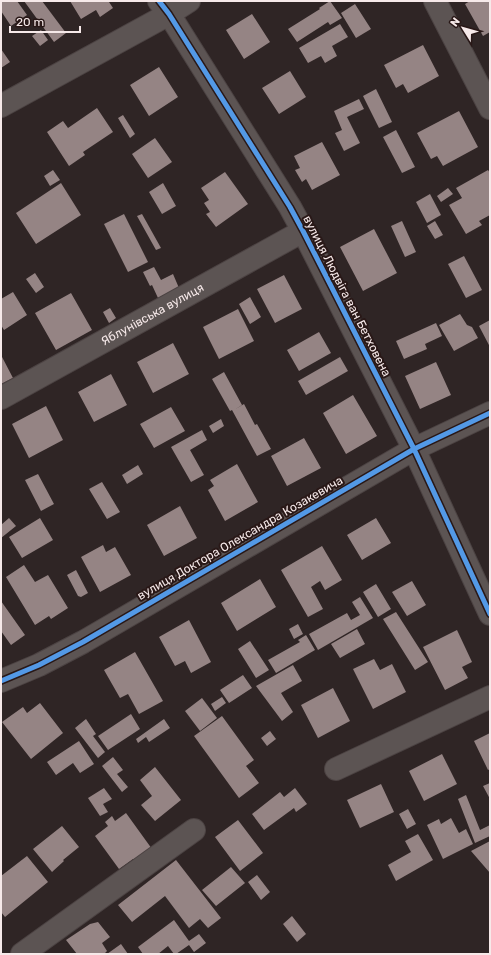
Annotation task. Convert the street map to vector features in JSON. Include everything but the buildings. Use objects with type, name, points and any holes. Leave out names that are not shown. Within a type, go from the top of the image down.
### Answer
[{"type":"street","points":[[1,106],[164,8],[189,1]]},
{"type":"street","points":[[435,1],[490,108]]},
{"type":"street","name":"вулиця Людвіга ван Бетховена","points":[[164,8],[290,207],[303,231],[414,449],[490,614]]},
{"type":"street","name":"Яблунівська вулиця","points":[[1,398],[303,231]]},
{"type":"street","name":"вулиця Доктора Олександра Козакевича","points":[[1,681],[39,665],[83,642],[414,449],[490,413]]},
{"type":"street","points":[[336,769],[490,696]]},
{"type":"street","points":[[22,954],[194,830]]},
{"type":"cycle path","points":[[159,1],[169,14],[290,207],[303,231],[414,449],[490,614]]},
{"type":"cycle path","points":[[1,681],[39,665],[83,642],[414,449],[490,413]]}]
